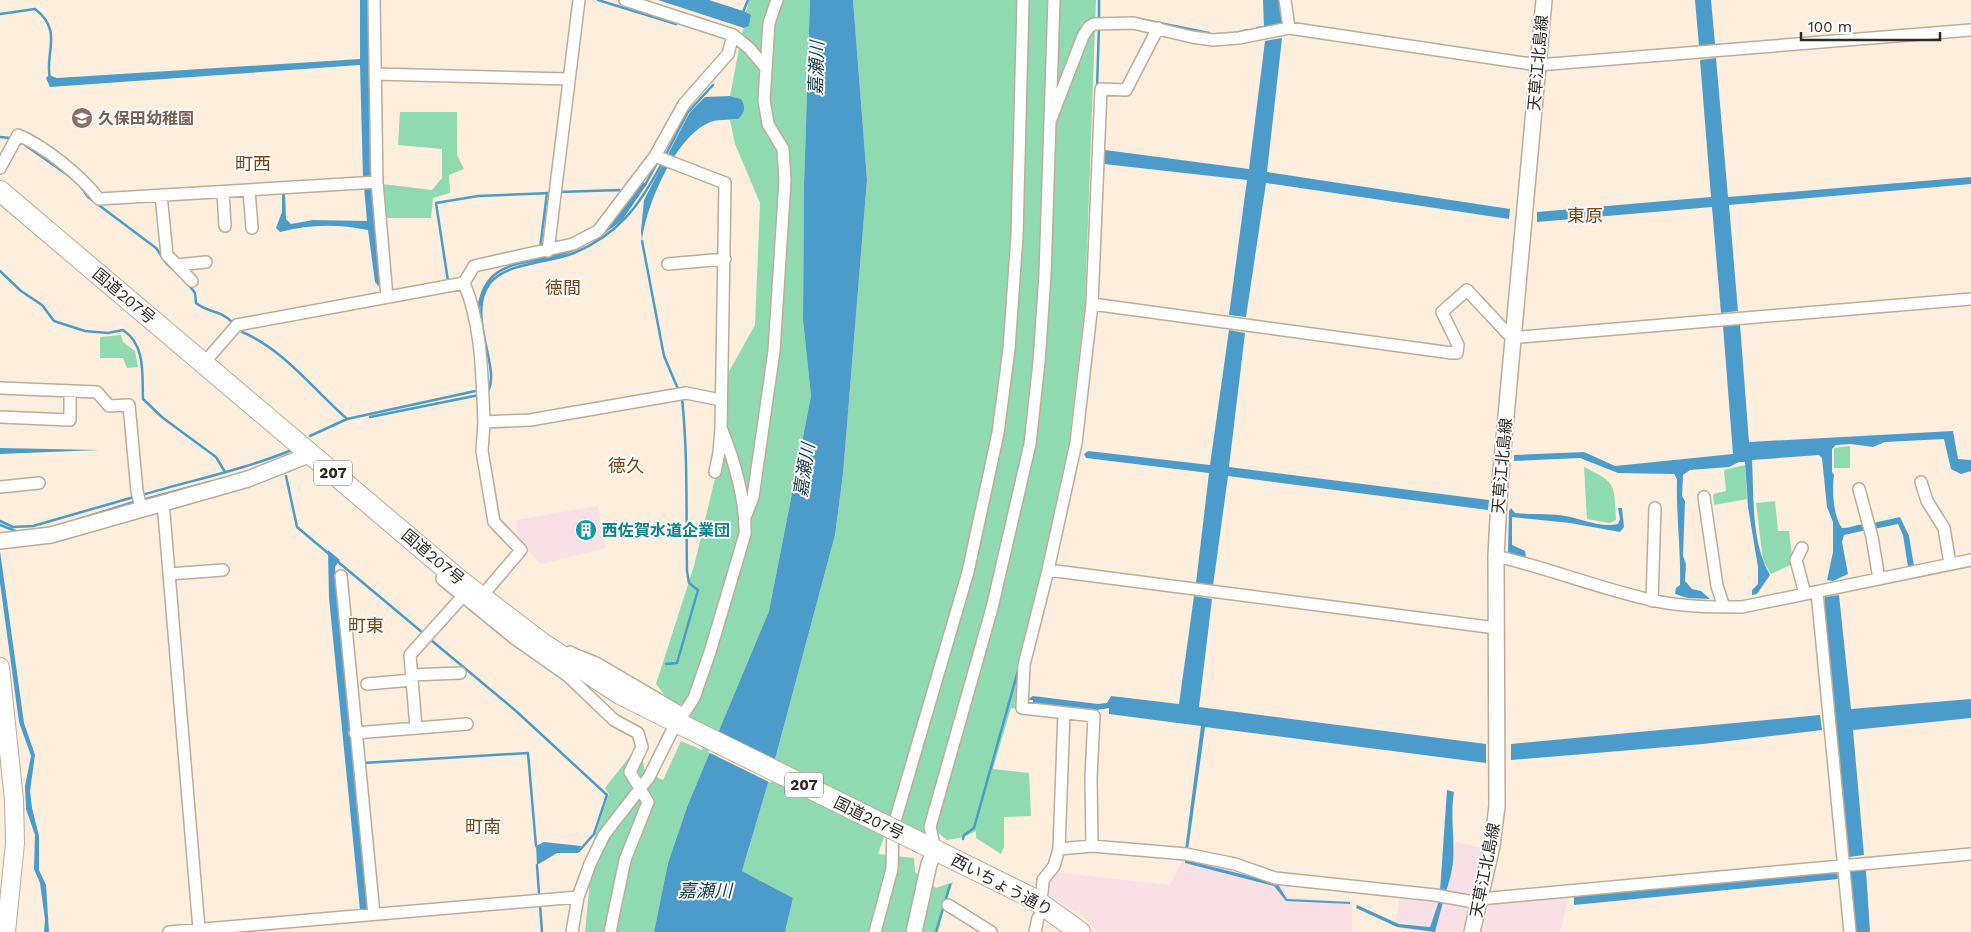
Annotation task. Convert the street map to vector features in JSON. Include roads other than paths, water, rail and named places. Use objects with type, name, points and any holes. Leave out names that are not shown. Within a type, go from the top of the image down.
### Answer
[{"type":"highway","name":"国道207号","points":[[0,190],[203,364],[445,567],[463,589],[620,694],[682,721],[928,847]]},
{"type":"highway","name":"西いちょう通り","points":[[928,847],[1034,899],[1080,932]]},
{"type":"main road","points":[[0,667],[2,702],[14,800],[15,843],[6,932]]},
{"type":"street","points":[[374,0],[375,74],[370,182],[387,292]]},
{"type":"street","points":[[542,252],[555,192],[579,0]]},
{"type":"street","points":[[625,0],[733,35],[749,48],[766,68]]},
{"type":"street","points":[[746,515],[753,497],[774,351],[785,181],[783,149],[768,124],[764,100],[769,22],[777,0]]},
{"type":"street","points":[[875,932],[892,869],[893,828],[968,572],[998,433],[1009,349],[1017,236],[1023,0]]},
{"type":"street","points":[[914,932],[929,864],[930,827],[992,608],[1030,444],[1039,362],[1045,275],[1054,0]]},
{"type":"street","points":[[1285,0],[1289,28]]},
{"type":"street","name":"天草江北島線","points":[[1472,932],[1492,846],[1497,806],[1496,556],[1513,335],[1544,0]]},
{"type":"street","points":[[1051,119],[1082,36],[1089,26],[1098,24],[1132,23],[1213,40],[1239,38],[1289,28],[1538,65],[1971,30]]},
{"type":"street","points":[[1092,846],[1091,778],[1094,716],[1022,708],[1024,665],[1048,570],[1076,443],[1092,304],[1101,88],[1126,90],[1158,28]]},
{"type":"street","points":[[464,282],[474,266],[573,244],[598,231],[625,195],[658,157],[684,104],[728,54],[733,35]]},
{"type":"street","points":[[375,74],[569,79]]},
{"type":"street","points":[[0,168],[18,135],[30,140],[85,182],[99,199],[370,182]]},
{"type":"street","points":[[658,157],[725,183],[726,259],[721,428],[719,454],[715,472]]},
{"type":"street","points":[[249,190],[252,228]]},
{"type":"street","points":[[223,192],[225,226]]},
{"type":"street","points":[[161,195],[167,255],[192,281]]},
{"type":"street","points":[[668,264],[726,259]]},
{"type":"street","points":[[177,265],[206,262]]},
{"type":"street","points":[[203,364],[236,325],[387,292],[464,282]]},
{"type":"street","points":[[464,282],[472,302],[482,392],[484,422],[482,451],[494,522],[520,550],[487,590]]},
{"type":"street","points":[[1092,304],[1457,352],[1458,345],[1442,312],[1467,290],[1508,334],[1520,337],[1971,299]]},
{"type":"street","points":[[0,388],[97,392],[109,406],[129,405],[137,491],[141,508]]},
{"type":"street","points":[[0,417],[70,420],[70,391]]},
{"type":"street","points":[[484,422],[530,420],[686,393],[721,400]]},
{"type":"street","points":[[572,932],[578,896],[590,864],[604,835],[649,777],[694,698],[710,652],[745,534],[746,515],[731,452],[721,428]]},
{"type":"street","points":[[0,541],[50,534],[248,479],[311,454]]},
{"type":"street","points":[[1921,482],[1927,501],[1944,528],[1950,564]]},
{"type":"street","points":[[0,487],[39,483]]},
{"type":"street","points":[[1859,489],[1872,537],[1879,579]]},
{"type":"street","points":[[1704,498],[1717,586],[1724,607]]},
{"type":"street","points":[[163,502],[200,929]]},
{"type":"street","points":[[1652,601],[1655,508]]},
{"type":"street","points":[[1802,548],[1796,560],[1821,591],[1830,722],[1852,865],[1850,932]]},
{"type":"street","points":[[1496,556],[1652,601],[1684,606],[1724,607],[1742,607],[1971,560]]},
{"type":"street","points":[[169,574],[223,570]]},
{"type":"street","points":[[1048,570],[1496,628]]},
{"type":"street","points":[[342,576],[355,733],[374,914]]},
{"type":"street","points":[[416,728],[410,655],[472,580],[545,636],[580,658],[586,658],[598,664],[682,721]]},
{"type":"street","points":[[463,589],[514,638],[568,676],[614,720],[638,733],[642,747],[630,772],[641,787],[648,802],[625,860],[610,932]]},
{"type":"street","points":[[367,684],[460,672]]},
{"type":"street","points":[[1042,894],[1043,880],[1054,866],[1059,849],[1064,713]]},
{"type":"street","points":[[355,733],[467,724]]},
{"type":"street","points":[[1059,849],[1092,846],[1186,854],[1235,864],[1275,878],[1480,901],[1971,854]]},
{"type":"street","points":[[169,932],[200,929],[275,927],[374,914],[578,896]]},
{"type":"street","points":[[948,905],[991,932]]},
{"type":"street","points":[[1036,932],[1038,918]]},
{"type":"water","points":[[360,0],[368,0],[370,177],[363,178],[360,65],[50,87],[46,78],[49,75],[57,78],[360,59]]},
{"type":"water","points":[[658,0],[709,0],[751,15],[749,26],[744,28]]},
{"type":"water","name":"嘉瀬川","points":[[810,0],[853,0],[867,180],[843,474],[835,535],[774,763],[742,871],[793,898],[785,932],[654,932],[668,863],[687,807],[769,611],[811,396],[803,320],[804,185]]},
{"type":"water","points":[[1263,0],[1281,0],[1282,24],[1264,27]]},
{"type":"water","points":[[1695,0],[1711,0],[1715,44],[1699,46]]},
{"type":"water","points":[[1282,38],[1267,172],[1510,209],[1509,219],[1266,183],[1246,317],[1229,315],[1247,180],[1104,164],[1105,150],[1249,169],[1265,41]]},
{"type":"water","points":[[1716,58],[1728,197],[1971,177],[1971,184],[1729,205],[1738,311],[1721,313],[1712,207],[1537,222],[1537,212],[1711,197],[1700,60]]},
{"type":"water","points":[[730,96],[741,99],[744,105],[742,114],[738,119],[719,120],[708,123],[696,131],[684,143],[673,158],[656,193],[649,210],[642,241],[644,200],[690,112],[705,97]]},
{"type":"water","points":[[640,180],[647,184],[623,219],[612,228],[608,223]]},
{"type":"water","points":[[364,187],[371,188],[382,290],[375,282],[368,230],[324,226],[302,227],[280,232],[276,228],[282,212],[282,192],[285,192],[286,219],[291,224],[313,220],[367,221]]},
{"type":"water","points":[[1740,324],[1749,442],[1953,431],[1958,459],[1971,460],[1971,471],[1961,474],[1951,469],[1944,439],[1885,442],[1873,447],[1851,444],[1836,445],[1832,449],[1832,472],[1834,475],[1833,495],[1835,510],[1839,523],[1842,528],[1866,524],[1867,530],[1844,535],[1842,542],[1848,574],[1833,581],[1827,580],[1833,552],[1833,522],[1827,507],[1822,458],[1819,455],[1752,460],[1756,534],[1759,549],[1770,575],[1757,594],[1752,595],[1752,590],[1758,584],[1758,567],[1748,507],[1745,462],[1739,462],[1729,467],[1690,470],[1683,475],[1682,496],[1685,501],[1683,556],[1686,564],[1685,581],[1692,589],[1701,591],[1710,599],[1688,598],[1675,594],[1676,588],[1680,585],[1680,572],[1677,479],[1674,474],[1618,473],[1580,458],[1514,461],[1514,455],[1584,452],[1615,466],[1733,454],[1723,326]]},
{"type":"water","points":[[1229,330],[1245,333],[1229,467],[1489,500],[1488,510],[1228,476],[1213,586],[1196,583],[1209,473],[1086,458],[1084,454],[1088,451],[1210,465]]},
{"type":"water","points":[[0,448],[99,450],[0,454]]},
{"type":"water","points":[[1511,508],[1515,513],[1559,515],[1611,525],[1618,524],[1620,519],[1618,508],[1622,508],[1624,527],[1620,532],[1570,523],[1512,517],[1512,545],[1525,551],[1526,558],[1508,552],[1509,511]]},
{"type":"water","points":[[1900,517],[1909,536],[1914,566],[1908,567],[1903,535],[1898,524],[1874,529],[1873,523]]},
{"type":"water","points":[[328,550],[340,560],[335,567],[367,909],[360,910],[329,598]]},
{"type":"water","points":[[0,551],[24,723],[35,755],[30,791],[39,836],[39,870],[46,885],[49,932],[44,932],[45,920],[40,883],[34,869],[35,835],[26,809],[25,786],[31,756],[19,722],[0,583]]},
{"type":"water","points":[[1839,595],[1851,709],[1971,699],[1971,718],[1853,730],[1864,855],[1849,857],[1824,609],[1825,597]]},
{"type":"water","points":[[1194,596],[1212,599],[1199,707],[1486,744],[1486,763],[1205,727],[1188,850],[1185,850],[1201,726],[1109,714],[1109,708],[1097,710],[1033,703],[1033,700],[1027,700],[1033,696],[1098,704],[1107,703],[1111,696],[1179,704]]},
{"type":"water","points":[[1820,715],[1822,730],[1703,744],[1511,760],[1511,744]]},
{"type":"water","points":[[1447,790],[1454,792],[1452,809],[1453,862],[1446,892],[1440,891]]},
{"type":"water","points":[[544,842],[581,846],[578,853],[557,853],[537,865],[536,846]]},
{"type":"water","points":[[1185,860],[1277,883],[1287,899],[1350,902],[1350,904],[1286,901],[1274,886],[1185,863]]},
{"type":"water","points":[[1837,870],[1838,879],[1574,905],[1574,896]]},
{"type":"water","points":[[1866,870],[1870,932],[1855,932],[1850,871]]},
{"type":"water","points":[[1439,901],[1443,902],[1435,932],[1397,927],[1356,908],[1357,905],[1399,924],[1430,927]]},
{"type":"waterway","points":[[598,0],[676,24]]},
{"type":"waterway","points":[[743,12],[748,0]]},
{"type":"waterway","points":[[1099,0],[1099,21]]},
{"type":"waterway","points":[[0,14],[35,9],[44,17],[51,34],[50,78]]},
{"type":"waterway","points":[[1140,19],[1209,33]]},
{"type":"waterway","points":[[1097,88],[1099,26]]},
{"type":"waterway","points":[[1257,28],[1264,27]]},
{"type":"waterway","points":[[1236,33],[1247,30]]},
{"type":"waterway","points":[[1217,34],[1225,34]]},
{"type":"waterway","points":[[665,156],[688,112],[713,85]]},
{"type":"waterway","points":[[0,137],[10,138]]},
{"type":"waterway","points":[[25,145],[72,178]]},
{"type":"waterway","points":[[487,393],[491,383],[491,370],[482,326],[481,311],[483,296],[490,283],[507,271],[574,253],[604,237],[627,217],[645,192],[662,163]]},
{"type":"waterway","points":[[645,185],[656,165]]},
{"type":"waterway","points":[[82,188],[88,197],[156,248],[167,264],[174,270]]},
{"type":"waterway","points":[[559,192],[619,190],[622,193]]},
{"type":"waterway","points":[[540,249],[547,193]]},
{"type":"waterway","points":[[446,281],[448,281],[436,203],[478,196],[551,193]]},
{"type":"waterway","points":[[600,236],[613,225]]},
{"type":"waterway","points":[[642,241],[664,356],[678,389]]},
{"type":"waterway","points":[[478,313],[482,293],[490,279],[501,270],[578,248]]},
{"type":"waterway","points":[[0,271],[21,291],[42,305],[54,321],[85,331],[108,333],[123,330],[130,336],[136,344],[141,361],[143,399],[163,418],[216,457],[225,472]]},
{"type":"waterway","points":[[189,285],[195,293],[196,303],[223,315],[232,322]]},
{"type":"waterway","points":[[242,332],[271,348],[298,371],[347,419]]},
{"type":"waterway","points":[[487,373],[487,385]]},
{"type":"waterway","points":[[310,436],[347,419],[480,390]]},
{"type":"waterway","points":[[370,417],[479,395]]},
{"type":"waterway","points":[[666,664],[677,663],[698,590],[689,583],[687,571],[686,462],[682,398]]},
{"type":"waterway","points":[[142,495],[236,469],[292,450]]},
{"type":"waterway","points":[[286,476],[297,527],[329,554]]},
{"type":"waterway","points":[[142,500],[209,482]]},
{"type":"waterway","points":[[0,521],[13,527],[33,526],[134,497]]},
{"type":"waterway","points":[[73,521],[137,501]]},
{"type":"waterway","points":[[0,525],[18,532]]},
{"type":"waterway","points":[[337,561],[423,633]]},
{"type":"waterway","points":[[431,640],[516,711],[607,795],[594,834],[579,851]]},
{"type":"waterway","points":[[963,839],[964,835],[974,828],[1019,667]]},
{"type":"waterway","points":[[363,763],[528,753],[536,846]]},
{"type":"waterway","points":[[537,865],[539,893]]},
{"type":"waterway","points":[[936,932],[950,885]]},
{"type":"waterway","points":[[540,905],[542,932]]},
{"type":"place","name":"久保田幼稚園","points":[[82,118]]},
{"type":"place","name":"西佐賀水道企業団","points":[[586,530]]},
{"type":"district","name":"町西","points":[[253,163]]},
{"type":"district","name":"東原","points":[[1585,215]]},
{"type":"district","name":"徳間","points":[[563,287]]},
{"type":"district","name":"徳久","points":[[626,465]]},
{"type":"district","name":"町東","points":[[366,625]]},
{"type":"district","name":"町南","points":[[483,826]]}]
